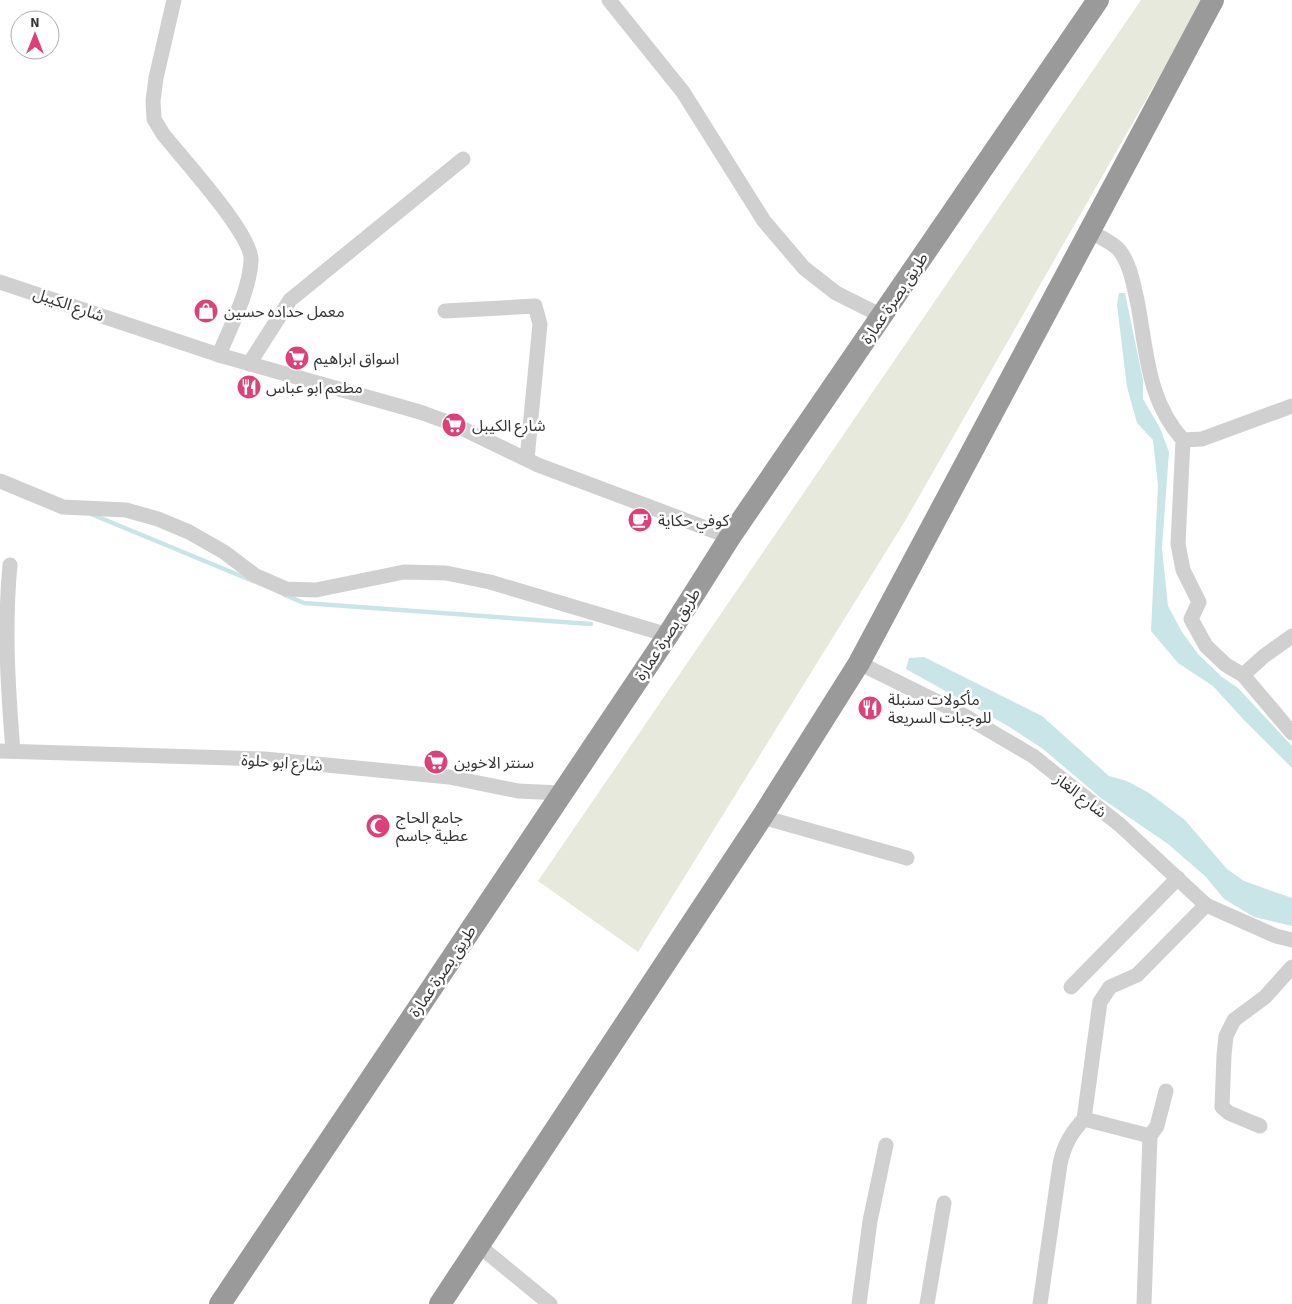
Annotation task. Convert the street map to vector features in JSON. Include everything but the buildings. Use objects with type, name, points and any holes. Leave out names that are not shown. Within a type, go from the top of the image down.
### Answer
[{"type":"highway","name":"طريق بصرة عمارة","points":[[220,1304],[668,635],[730,537],[1098,0]]},
{"type":"highway","points":[[440,1304],[762,817],[859,663],[1091,232],[1213,0]]},
{"type":"street","points":[[174,0],[156,78],[154,119],[163,134],[231,219],[248,245],[252,259],[248,282],[219,355]]},
{"type":"street","points":[[609,0],[683,92],[764,221],[798,262],[836,292],[882,316]]},
{"type":"street","points":[[248,364],[290,300],[463,159]]},
{"type":"street","points":[[1091,232],[1119,250],[1128,267],[1135,288],[1153,389],[1168,423],[1183,440],[1178,544],[1184,570],[1199,602],[1191,619],[1206,646],[1226,665],[1243,675],[1292,733]]},
{"type":"street","name":"شارع الكيبل","points":[[0,282],[248,364],[420,412],[454,424],[527,459],[672,517],[730,537]]},
{"type":"street","points":[[445,311],[535,306],[540,324],[527,459]]},
{"type":"street","points":[[1183,440],[1202,439],[1292,406]]},
{"type":"street","points":[[0,481],[63,507],[126,510],[158,519],[189,532],[224,552],[256,576],[286,589],[316,590],[404,572],[446,572],[490,582],[668,635]]},
{"type":"street","points":[[7,751],[3,609],[10,565]]},
{"type":"street","points":[[1243,675],[1264,656],[1292,636]]},
{"type":"street","name":"شارع الغاز","points":[[859,663],[958,712],[1033,756],[1120,825],[1206,906],[1276,936],[1292,940]]},
{"type":"street","name":"شارع ابو حلوة","points":[[7,751],[265,760],[449,777],[518,791],[561,793]]},
{"type":"street","points":[[762,817],[907,858]]},
{"type":"street","points":[[1071,987],[1178,878]]},
{"type":"street","points":[[1040,1304],[1064,1147],[1073,1131],[1084,1119],[1100,1002],[1110,986],[1137,975],[1206,906]]},
{"type":"street","points":[[1260,1126],[1229,1113],[1222,1107],[1226,1036],[1234,1020],[1265,997],[1292,967]]},
{"type":"street","points":[[1144,1304],[1150,1136],[1158,1126],[1166,1091]]},
{"type":"street","points":[[1084,1119],[1150,1136]]},
{"type":"street","points":[[859,1304],[870,1221],[886,1145]]},
{"type":"street","points":[[927,1304],[944,1203]]},
{"type":"street","points":[[478,1245],[550,1304]]},
{"type":"shaded area","points":[[1141,0],[1203,0],[905,521],[638,952],[538,881]]},
{"type":"water","points":[[1119,293],[1125,293],[1143,380],[1143,399],[1160,428],[1169,452],[1162,548],[1168,606],[1182,632],[1198,654],[1222,677],[1238,688],[1292,746],[1292,768],[1213,686],[1178,663],[1151,631],[1158,485],[1153,440],[1137,423],[1127,387],[1117,305]]},
{"type":"water","points":[[924,657],[1042,716],[1109,776],[1127,781],[1149,793],[1185,820],[1227,869],[1244,881],[1292,898],[1292,926],[1254,917],[1224,899],[1206,877],[1168,844],[1101,798],[1043,749],[1008,726],[906,669],[909,658]]},
{"type":"waterway","points":[[91,514],[253,581]]},
{"type":"waterway","points":[[285,595],[304,603],[591,624]]},
{"type":"place","name":"معمل حداده حسين","points":[[206,311]]},
{"type":"place","name":"اسواق ابراهيم","points":[[297,358]]},
{"type":"place","name":"مطعم ابو عباس","points":[[249,387]]},
{"type":"place","name":"شارع الكيبل","points":[[454,425]]},
{"type":"place","name":"كوفي حكاية","points":[[640,520]]},
{"type":"place","name":"مأكولات سنبلة للوجبات السريعة","points":[[870,708]]},
{"type":"place","name":"سنتر الاخوين","points":[[436,762]]},
{"type":"place","name":"جامع الحاج عطية جاسم","points":[[378,826]]}]
